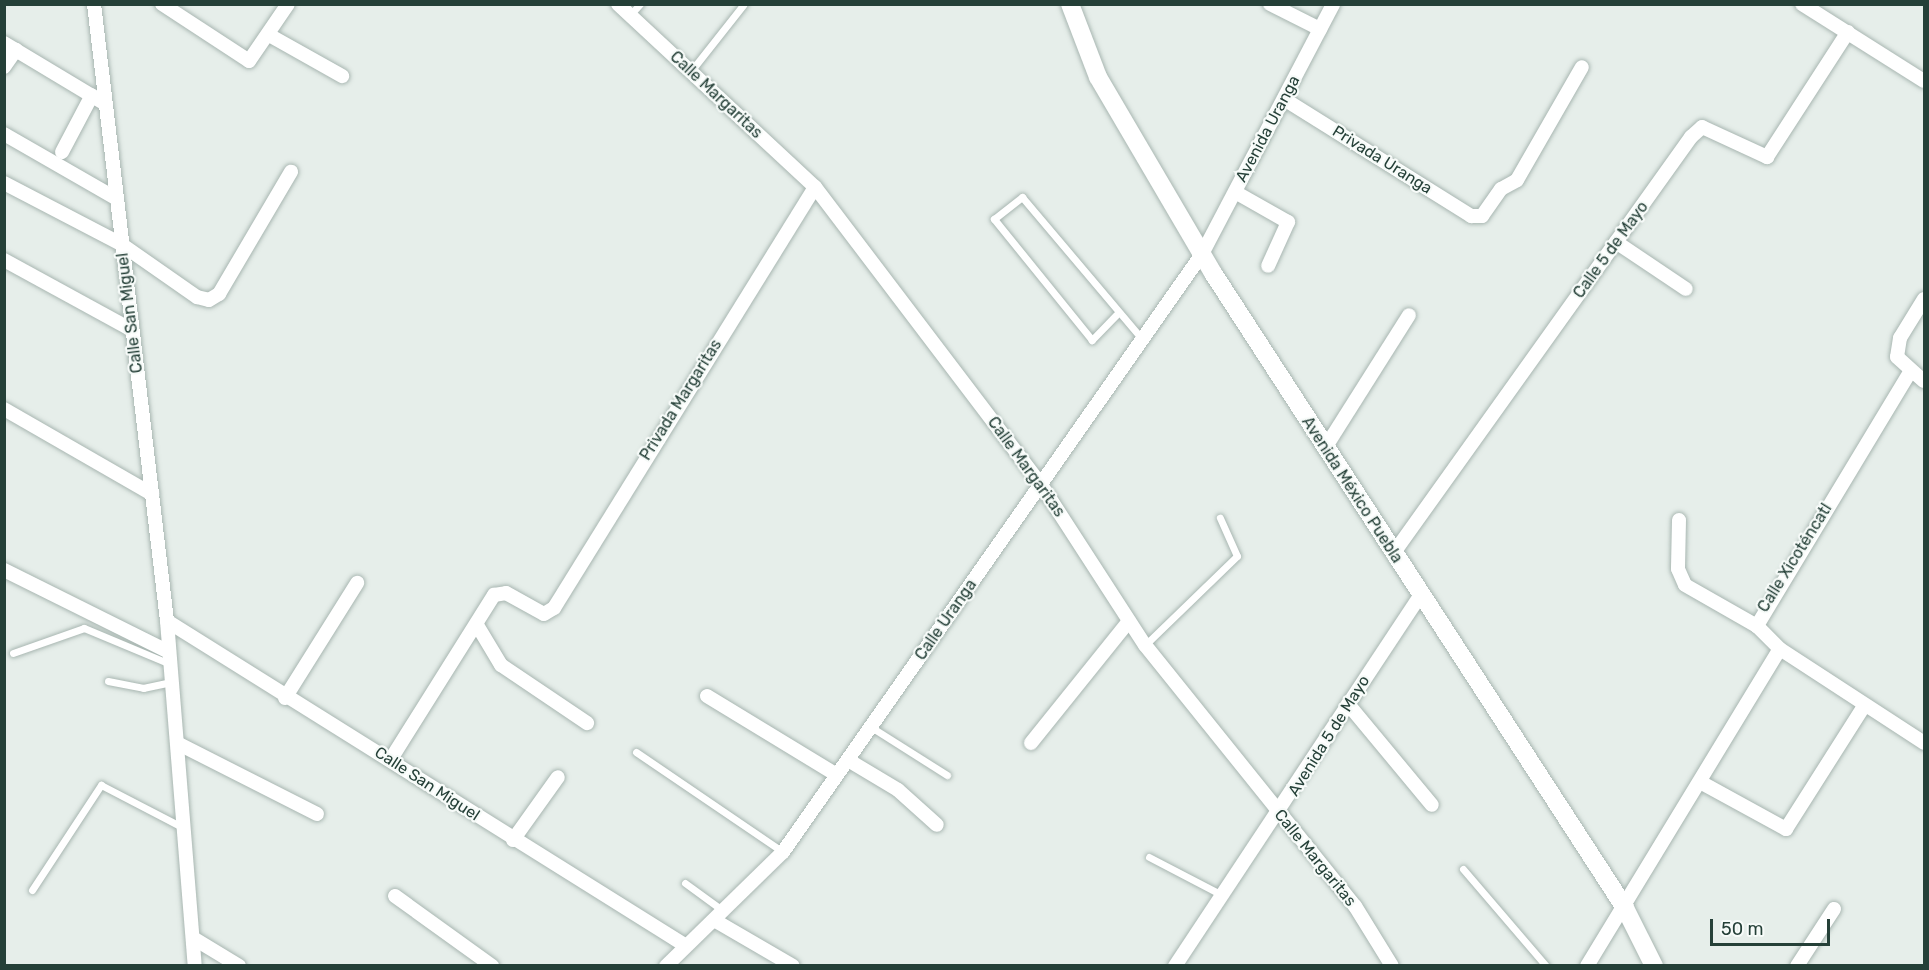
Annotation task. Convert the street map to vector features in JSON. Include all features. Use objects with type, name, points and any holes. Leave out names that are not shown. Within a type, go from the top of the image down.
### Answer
[{"type":"main road","name":"Avenida México Puebla","points":[[1070,4],[1098,77],[1202,254],[1393,554],[1625,908],[1654,966]]},
{"type":"street","name":"Calle San Miguel","points":[[94,4],[98,99],[117,199],[167,621],[195,966]]},
{"type":"street","points":[[162,4],[243,60],[254,57],[288,4]]},
{"type":"street","name":"Calle Margaritas","points":[[618,4],[815,187],[1041,483],[1145,645],[1355,906],[1392,966]]},
{"type":"street","points":[[1270,4],[1320,29]]},
{"type":"street","name":"Avenida Uranga","points":[[1202,254],[1333,4]]},
{"type":"street","points":[[1802,4],[1824,10],[1848,32],[1924,81]]},
{"type":"street","name":"Calle 5 de Mayo","points":[[1393,554],[1616,242],[1702,127],[1767,157],[1774,152],[1848,32]]},
{"type":"street","points":[[269,35],[342,76]]},
{"type":"street","points":[[4,67],[10,46],[98,99],[62,152]]},
{"type":"street","name":"Privada Uranga","points":[[1284,99],[1471,216],[1482,216],[1501,189],[1517,180],[1582,67]]},
{"type":"street","points":[[4,134],[117,199]]},
{"type":"street","points":[[4,183],[121,244],[197,297],[209,300],[219,294],[291,172]]},
{"type":"street","name":"Privada Margaritas","points":[[477,625],[499,591],[550,613],[815,187]]},
{"type":"street","points":[[1234,192],[1288,222],[1268,267]]},
{"type":"street","points":[[1616,242],[1686,289]]},
{"type":"street","name":"Calle Uranga","points":[[666,966],[783,852],[1202,254]]},
{"type":"street","points":[[4,261],[132,330]]},
{"type":"street","points":[[1924,299],[1900,338],[1897,357],[1910,372],[1924,381]]},
{"type":"street","points":[[1325,448],[1409,315]]},
{"type":"street","name":"Calle Xicoténcatl","points":[[1910,372],[1757,626],[1780,649],[1924,743]]},
{"type":"street","points":[[4,409],[152,494]]},
{"type":"street","points":[[1679,520],[1678,569],[1685,585],[1757,626]]},
{"type":"street","points":[[4,570],[170,658]]},
{"type":"street","points":[[285,698],[357,583]]},
{"type":"street","name":"Avenida 5 de Mayo","points":[[1175,966],[1279,814],[1421,594]]},
{"type":"street","name":"Calle San Miguel","points":[[167,621],[285,698],[391,759],[513,840],[686,946]]},
{"type":"street","points":[[1031,743],[1129,621]]},
{"type":"street","points":[[391,759],[477,625],[501,666],[587,723]]},
{"type":"street","points":[[1587,966],[1702,783],[1780,649]]},
{"type":"street","points":[[707,696],[837,775]]},
{"type":"street","points":[[1348,704],[1432,805]]},
{"type":"street","points":[[1702,783],[1786,829],[1864,705]]},
{"type":"street","points":[[177,743],[317,814]]},
{"type":"street","points":[[848,760],[898,790],[937,825]]},
{"type":"street","points":[[513,840],[558,777]]},
{"type":"street","points":[[395,896],[492,966]]},
{"type":"street","points":[[1797,966],[1834,909]]},
{"type":"street","points":[[719,916],[793,966]]},
{"type":"street","points":[[193,938],[239,966]]},
{"type":"lane","points":[[630,15],[640,4]]},
{"type":"lane","points":[[691,71],[744,4]]},
{"type":"lane","points":[[1116,315],[1092,340],[994,219],[1022,197],[1116,315],[1142,339]]},
{"type":"lane","points":[[1145,645],[1237,556],[1220,518]]},
{"type":"lane","points":[[13,653],[84,628],[170,658]]},
{"type":"lane","points":[[108,681],[143,688],[172,682]]},
{"type":"lane","points":[[871,727],[948,775]]},
{"type":"lane","points":[[636,752],[783,852]]},
{"type":"lane","points":[[32,890],[101,784],[184,828]]},
{"type":"lane","points":[[1149,857],[1222,895]]},
{"type":"lane","points":[[1463,869],[1546,966]]},
{"type":"lane","points":[[685,883],[719,916]]}]
